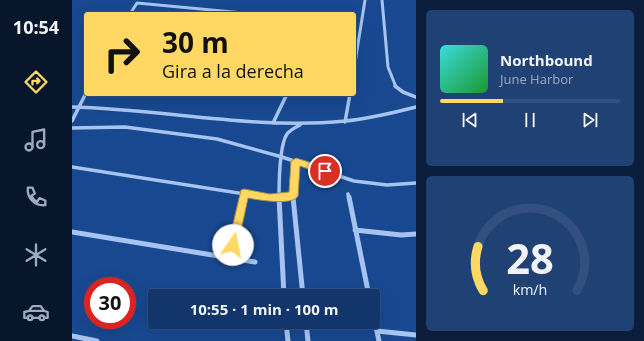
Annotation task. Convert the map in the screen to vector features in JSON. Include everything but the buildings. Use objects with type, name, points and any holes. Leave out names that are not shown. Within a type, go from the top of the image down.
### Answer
[{"type":"street","points":[[356,49],[365,0]]},
{"type":"street","points":[[382,0],[388,60],[392,82],[404,93],[416,97]]},
{"type":"street","points":[[131,12],[137,4],[141,3],[233,12]]},
{"type":"street","points":[[72,121],[84,96]]},
{"type":"street","points":[[273,123],[286,96]]},
{"type":"street","points":[[345,122],[350,96]]},
{"type":"street","points":[[72,107],[300,124],[345,122],[377,117],[416,107]]},
{"type":"street","points":[[284,289],[279,196],[282,157],[284,140],[288,132],[300,124]]},
{"type":"street","points":[[72,128],[124,127],[217,139],[296,161],[354,181],[387,185],[416,183]]},
{"type":"street","points":[[296,161],[293,196],[302,289]]},
{"type":"street","points":[[72,167],[270,198],[279,196],[293,196]]},
{"type":"street","points":[[230,258],[244,193]]},
{"type":"street","points":[[348,194],[368,289]]},
{"type":"street","points":[[355,230],[401,235],[416,234]]},
{"type":"street","points":[[72,232],[255,262]]},
{"type":"street","points":[[287,329],[288,341]]},
{"type":"street","points":[[307,329],[308,341]]},
{"type":"street","points":[[379,341],[377,331],[416,335]]},
{"type":"street","points":[[72,336],[97,341]]},
{"type":"route","points":[[233,245],[244,193],[270,198],[279,196],[293,196],[296,161],[325,171]]}]
